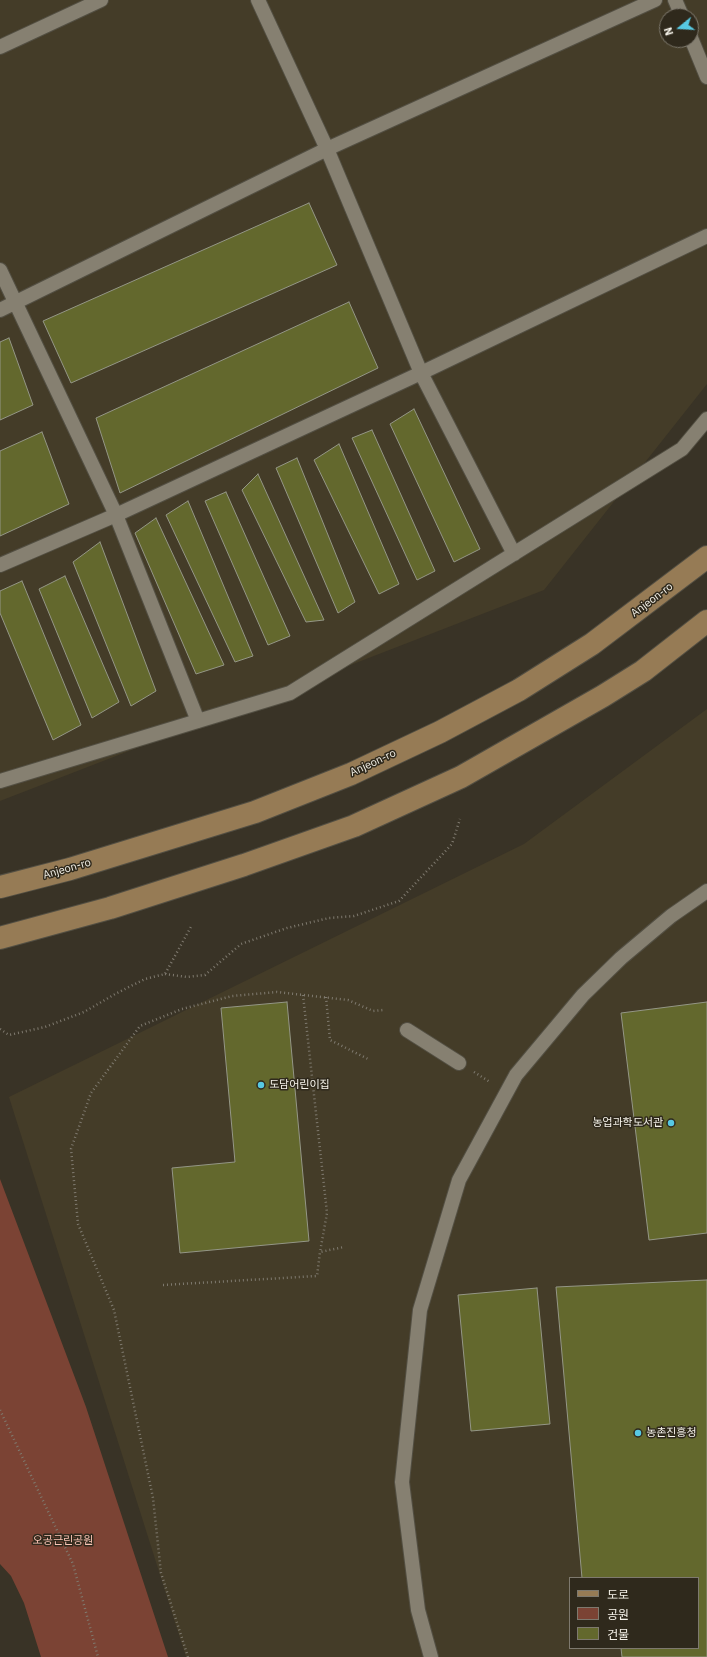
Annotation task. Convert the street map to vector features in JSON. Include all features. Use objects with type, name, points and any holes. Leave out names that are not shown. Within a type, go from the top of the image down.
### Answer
[{"type":"street","name":"Anjeon-ro","points":[[0,887],[70,869],[255,812],[365,767],[440,732],[519,690],[592,644],[707,557]]},
{"type":"street","points":[[0,938],[110,908],[244,865],[354,826],[461,778],[603,696],[643,671],[705,626]]},
{"type":"lane","points":[[0,47],[100,0]]},
{"type":"lane","points":[[258,0],[327,149],[421,373],[514,554]]},
{"type":"lane","points":[[0,310],[327,149],[655,0]]},
{"type":"lane","points":[[695,48],[707,77]]},
{"type":"lane","points":[[0,565],[116,515],[421,373],[707,236]]},
{"type":"lane","points":[[0,270],[116,515],[198,721]]},
{"type":"lane","points":[[0,781],[290,693],[682,449],[707,419]]},
{"type":"lane","points":[[430,1657],[418,1610],[402,1482],[420,1310],[459,1180],[516,1075],[583,995],[621,958],[665,920],[707,891]]},
{"type":"lane","points":[[407,1030],[465,1066]]},
{"type":"path","points":[[0,1029],[9,1035],[45,1027],[84,1012],[117,993],[146,980],[165,974],[188,977],[205,975],[241,944],[287,928],[329,918],[354,916],[399,901],[452,844],[460,819]]},
{"type":"path","points":[[165,974],[192,925]]},
{"type":"path","points":[[188,1657],[162,1573],[153,1498],[114,1310],[78,1224],[71,1149],[91,1093],[140,1026],[182,1009],[232,996],[277,992],[348,1000],[373,1011],[383,1010]]},
{"type":"path","points":[[163,1286],[317,1276],[327,1213],[303,995]]},
{"type":"path","points":[[326,998],[330,1040],[368,1059]]},
{"type":"path","points":[[465,1066],[493,1084]]},
{"type":"path","points":[[320,1252],[344,1248]]},
{"type":"path","points":[[0,1410],[73,1564],[98,1657]]},
{"type":"shaded area","points":[[0,0],[707,0],[707,384],[544,590],[0,801]]},
{"type":"shaded area","name":"농촌진흥청","points":[[707,709],[707,1657],[186,1657],[9,1097],[524,844]]},
{"type":"green space","name":"오공근린공원","points":[[0,1179],[86,1407],[168,1657],[41,1657],[24,1603],[11,1576],[0,1564]]},
{"type":"building","points":[[309,203],[337,265],[71,383],[43,321]]},
{"type":"building","points":[[349,302],[378,368],[120,493],[96,418]]},
{"type":"building","points":[[9,338],[33,405],[0,420],[0,342]]},
{"type":"building","points":[[414,409],[480,549],[454,562],[390,424]]},
{"type":"building","points":[[372,430],[435,571],[417,580],[352,438]]},
{"type":"building","points":[[42,432],[69,504],[0,536],[0,451]]},
{"type":"building","points":[[339,444],[399,584],[379,594],[314,460]]},
{"type":"building","points":[[297,458],[355,602],[338,613],[276,468]]},
{"type":"building","points":[[258,474],[324,620],[306,622],[242,490]]},
{"type":"building","points":[[226,492],[290,636],[268,645],[205,501]]},
{"type":"building","points":[[188,501],[253,656],[235,662],[166,515]]},
{"type":"building","points":[[156,518],[224,665],[196,674],[135,533]]},
{"type":"building","points":[[100,542],[156,691],[131,706],[73,562]]},
{"type":"building","points":[[65,576],[119,702],[92,718],[39,589]]},
{"type":"building","points":[[22,581],[81,725],[53,740],[0,613],[0,591]]},
{"type":"building","name":"도담어린이집","points":[[287,1002],[309,1241],[180,1253],[172,1168],[235,1162],[221,1008]]},
{"type":"building","name":"농업과학도서관","points":[[707,1002],[707,1233],[649,1240],[621,1013]]},
{"type":"building","name":"농촌진흥청","points":[[707,1280],[707,1657],[622,1657],[621,1649],[699,1649],[699,1577],[582,1577],[556,1287]]},
{"type":"building","points":[[537,1288],[550,1424],[471,1431],[458,1295]]},
{"type":"place","name":"도담어린이집","points":[[261,1085]]},
{"type":"place","name":"농업과학도서관","points":[[671,1123]]},
{"type":"place","name":"농촌진흥청","points":[[638,1433]]}]
